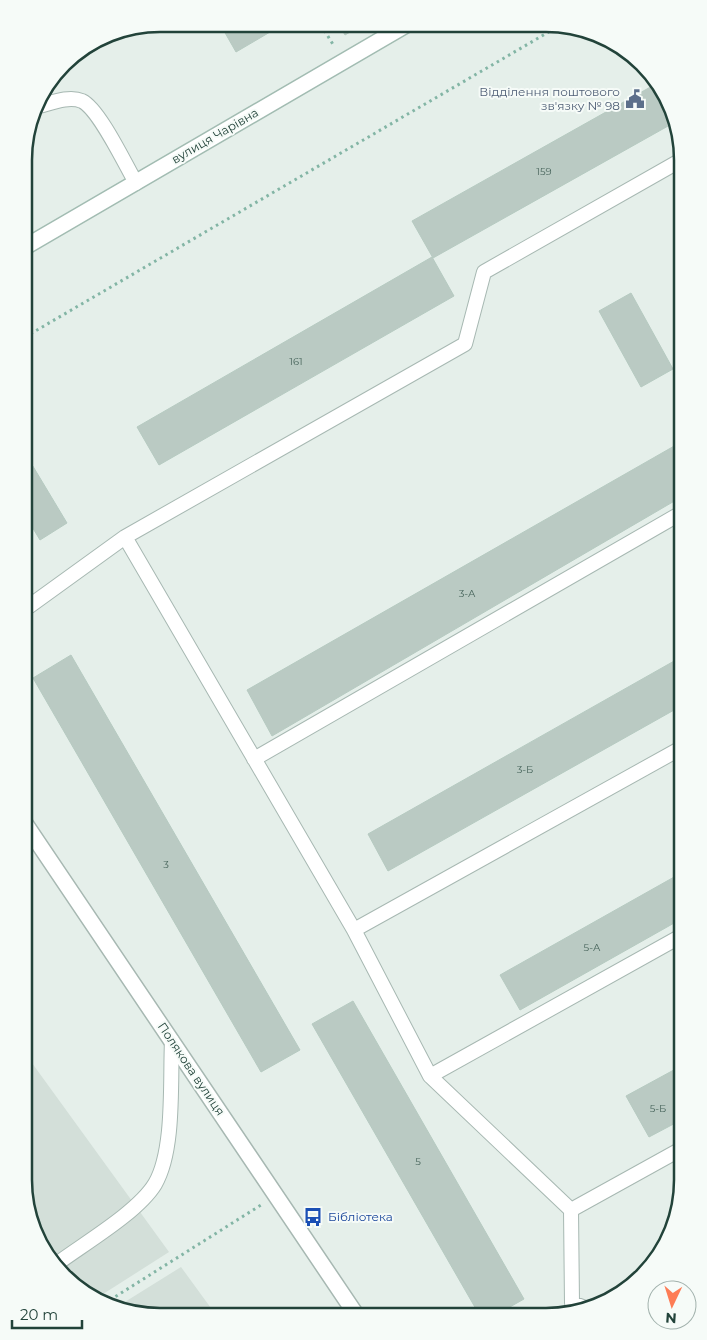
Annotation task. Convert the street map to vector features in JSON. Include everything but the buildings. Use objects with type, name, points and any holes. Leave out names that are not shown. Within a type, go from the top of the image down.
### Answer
[{"type":"street","name":"вулиця Чарівна","points":[[32,243],[392,33]]},
{"type":"street","name":"Полякова вулиця","points":[[32,834],[352,1308]]},
{"type":"lane","points":[[46,105],[63,100],[81,101],[95,112],[136,182]]},
{"type":"lane","points":[[32,604],[125,537],[465,344],[484,272],[674,164]]},
{"type":"lane","points":[[254,759],[674,517]]},
{"type":"lane","points":[[125,537],[354,930],[430,1076],[571,1210],[572,1303],[575,1304]]},
{"type":"lane","points":[[354,930],[674,752]]},
{"type":"lane","points":[[430,1076],[674,940]]},
{"type":"lane","points":[[61,1260],[130,1210],[155,1184],[167,1146],[172,1041]]},
{"type":"lane","points":[[571,1210],[674,1153]]},
{"type":"path","points":[[32,333],[547,33]]},
{"type":"path","points":[[113,1298],[276,1195]]},
{"type":"shaded area","points":[[32,1063],[169,1252],[104,1294],[76,1276],[64,1264],[46,1236],[35,1204],[32,1179]]},
{"type":"shaded area","points":[[181,1267],[211,1308],[161,1308],[125,1302]]},
{"type":"place","name":"Відділення поштового зв'язку № 98","points":[[635,99]]},
{"type":"place","name":"Бібліотека","points":[[313,1217]]}]
